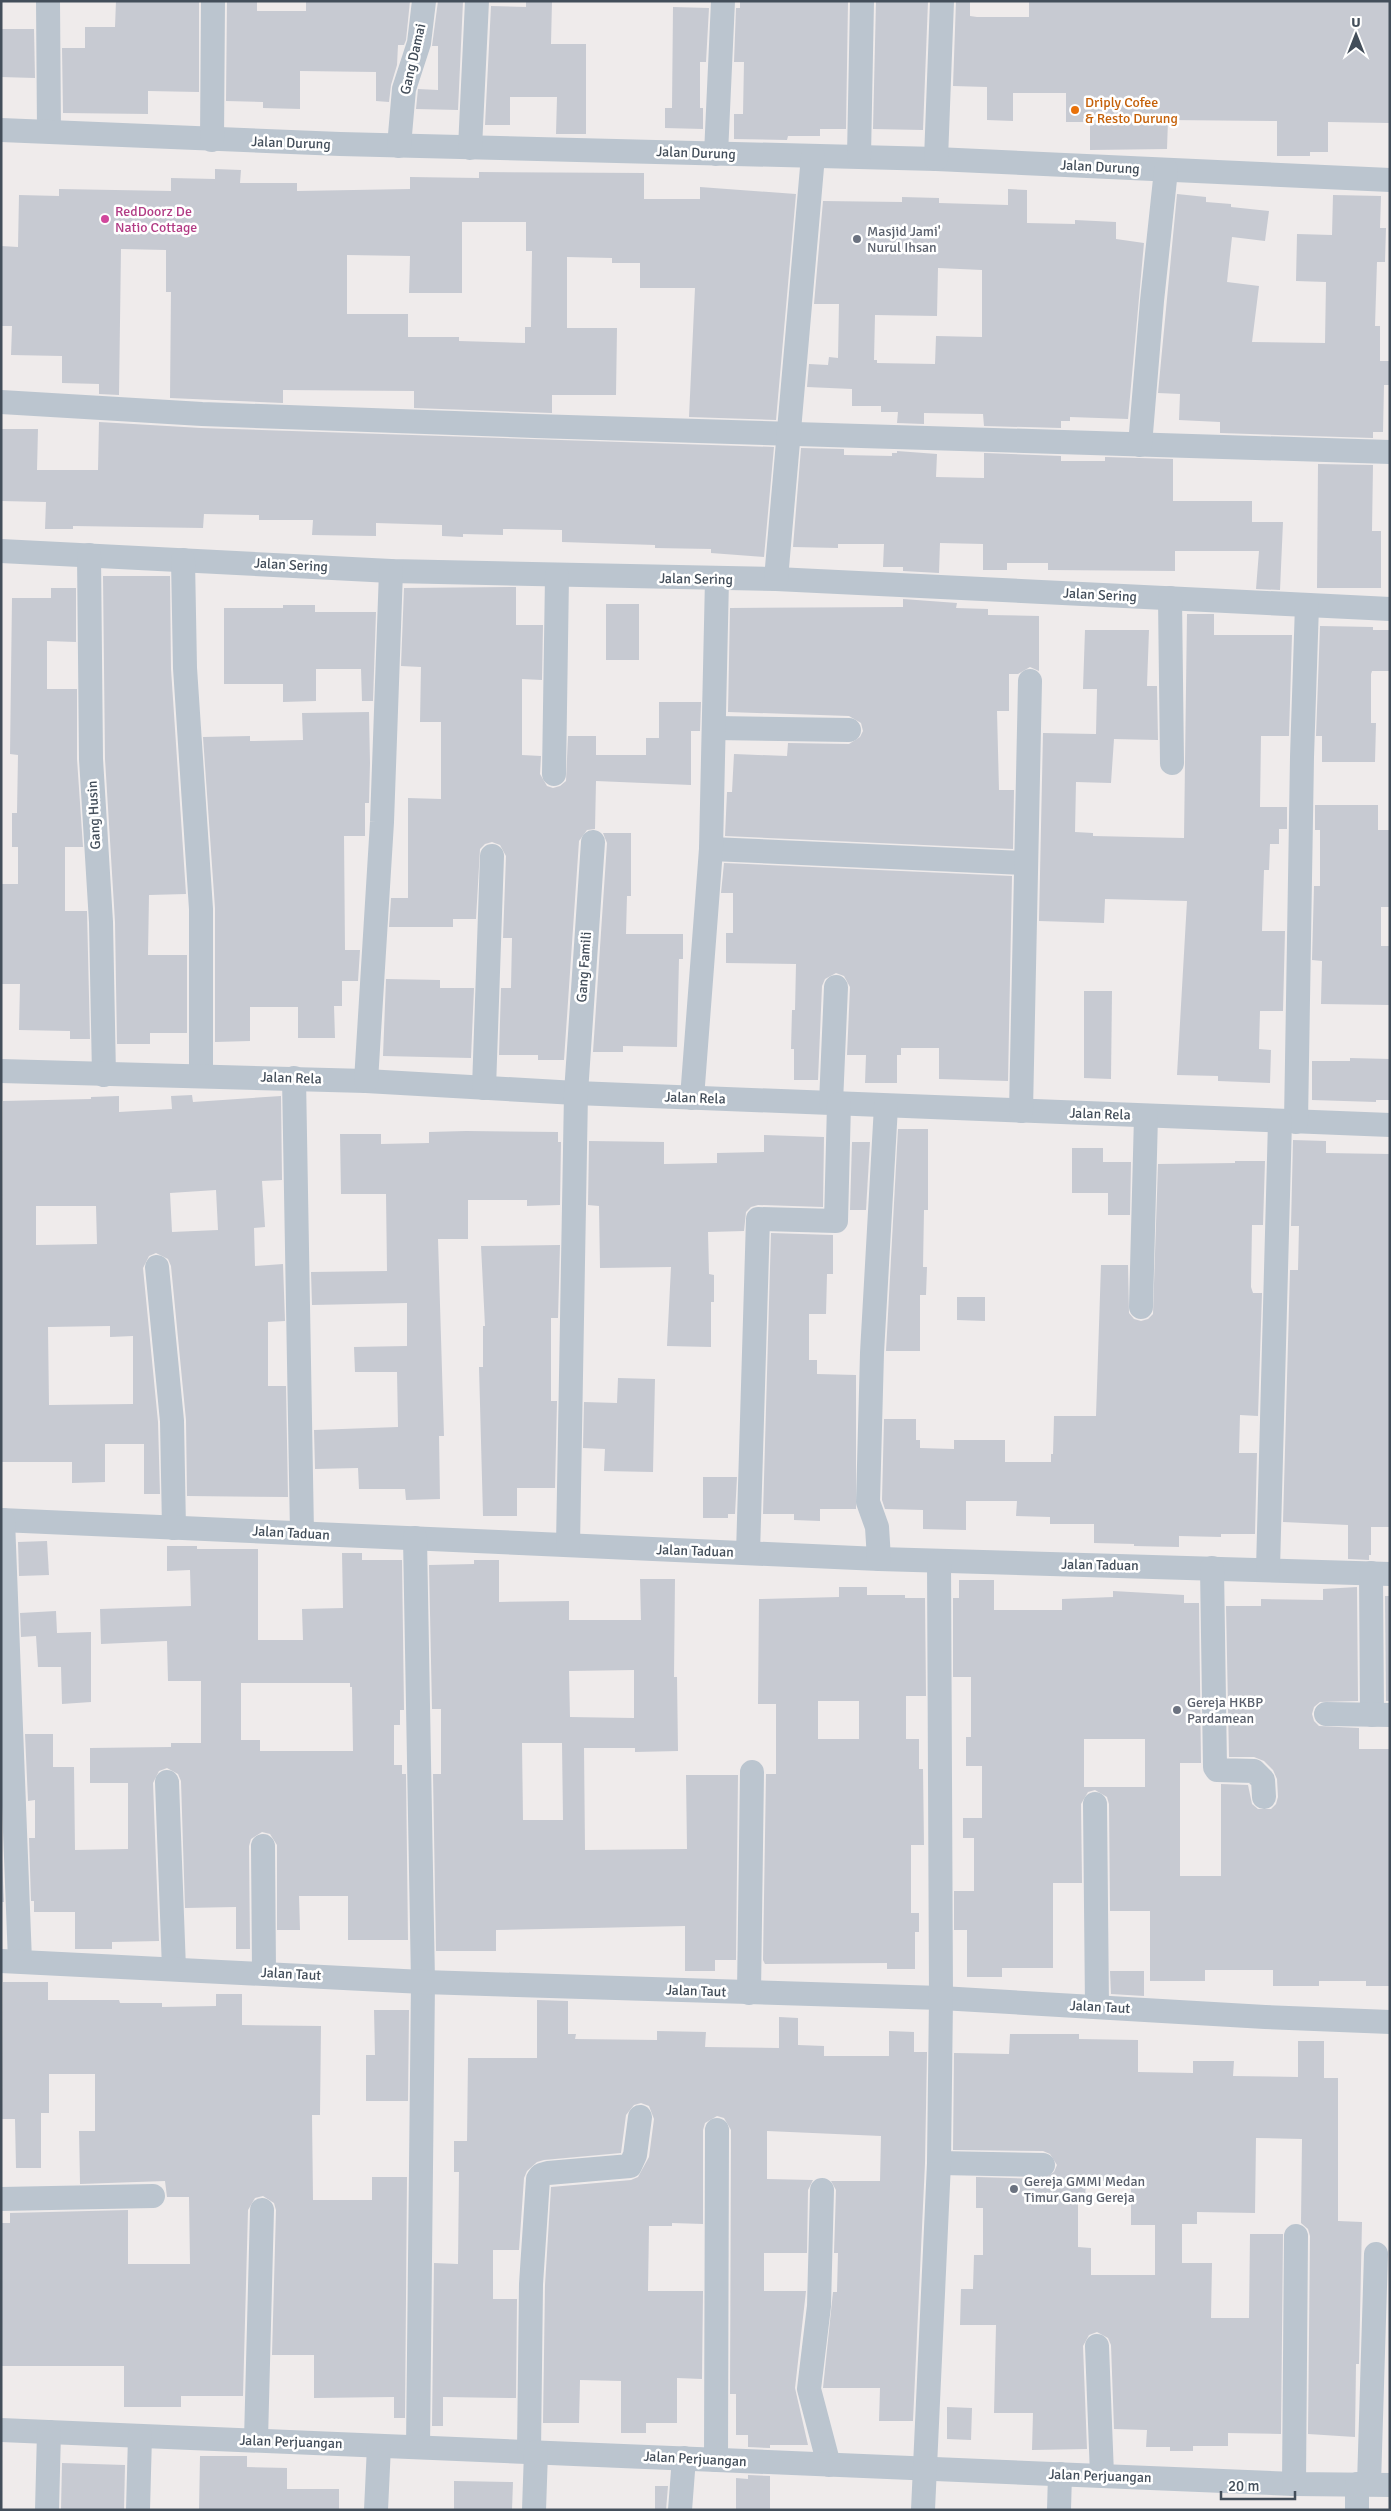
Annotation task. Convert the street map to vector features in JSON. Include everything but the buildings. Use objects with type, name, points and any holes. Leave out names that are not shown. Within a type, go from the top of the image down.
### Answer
[{"type":"street","points":[[48,1],[49,131]]},
{"type":"street","points":[[212,140],[213,1]]},
{"type":"street","name":"Gang Damai","points":[[399,146],[404,89],[420,43],[424,1]]},
{"type":"street","points":[[470,148],[477,1]]},
{"type":"street","points":[[716,154],[723,1]]},
{"type":"street","points":[[859,156],[862,1]]},
{"type":"street","points":[[936,159],[942,1]]},
{"type":"street","name":"Jalan Durung","points":[[1,130],[212,140],[399,146],[859,156],[1390,180]]},
{"type":"street","points":[[776,579],[813,156]]},
{"type":"street","points":[[1140,445],[1152,301],[1166,170]]},
{"type":"street","points":[[1,402],[202,414],[1390,452]]},
{"type":"street","name":"Jalan Sering","points":[[1,551],[391,571],[557,576],[776,579],[1390,609]]},
{"type":"street","name":"Gang Husin","points":[[88,555],[91,759],[101,922],[104,1074]]},
{"type":"street","points":[[183,560],[185,668],[201,909],[201,1075]]},
{"type":"street","points":[[366,1081],[382,822],[391,571]]},
{"type":"street","points":[[554,774],[557,576]]},
{"type":"street","points":[[692,1098],[711,849],[717,579]]},
{"type":"street","points":[[1170,598],[1172,763]]},
{"type":"street","points":[[1268,1569],[1288,1121],[1307,605]]},
{"type":"street","points":[[1021,1111],[1030,682]]},
{"type":"street","points":[[715,728],[849,730]]},
{"type":"street","name":"Gang Famili","points":[[568,1545],[576,1093],[593,842]]},
{"type":"street","points":[[711,849],[1025,863]]},
{"type":"street","points":[[484,1088],[492,856]]},
{"type":"street","points":[[748,1553],[758,1219],[836,1221],[836,986]]},
{"type":"street","name":"Jalan Rela","points":[[1,1071],[294,1078],[692,1098],[1390,1125]]},
{"type":"street","points":[[294,1078],[302,1533]]},
{"type":"street","points":[[879,1559],[877,1527],[868,1502],[872,1353],[886,1106]]},
{"type":"street","points":[[1141,1306],[1146,1116]]},
{"type":"street","points":[[157,1267],[172,1421],[174,1528]]},
{"type":"street","points":[[2,1520],[11,1961]]},
{"type":"street","name":"Jalan Taduan","points":[[2,1520],[879,1559],[1268,1569],[1381,1574]]},
{"type":"street","points":[[414,1538],[423,1982],[418,2447]]},
{"type":"street","points":[[923,2510],[939,2163],[942,1998],[939,1561]]},
{"type":"street","points":[[1212,1568],[1214,1767],[1217,1770],[1254,1771],[1264,1780],[1264,1796]]},
{"type":"street","points":[[1326,1714],[1381,1715],[1381,1574]]},
{"type":"street","points":[[749,1993],[752,1772]]},
{"type":"street","points":[[167,1782],[174,1969]]},
{"type":"street","points":[[1095,1804],[1097,2007]]},
{"type":"street","points":[[263,1846],[264,1972]]},
{"type":"street","name":"Jalan Taut","points":[[11,1961],[264,1972],[423,1982],[942,1998],[1390,2022]]},
{"type":"street","points":[[534,2510],[531,2284],[538,2179],[541,2175],[548,2173],[630,2166],[635,2155],[640,2117]]},
{"type":"street","points":[[716,2460],[717,2130]]},
{"type":"street","points":[[939,2163],[1043,2165]]},
{"type":"street","points":[[822,2190],[819,2306],[810,2389],[829,2465]]},
{"type":"street","points":[[1,2199],[152,2196]]},
{"type":"street","points":[[256,2440],[262,2210]]},
{"type":"street","points":[[1294,2484],[1296,2236]]},
{"type":"street","points":[[1357,2510],[1372,2484],[1376,2254]]},
{"type":"street","points":[[1097,2346],[1102,2475]]},
{"type":"street","name":"Jalan Perjuangan","points":[[1,2430],[1294,2484],[1372,2484]]},
{"type":"street","points":[[47,2510],[49,2432]]},
{"type":"street","points":[[138,2510],[140,2436]]},
{"type":"street","points":[[376,2510],[379,2446]]},
{"type":"street","points":[[680,2510],[684,2458]]},
{"type":"street","points":[[1059,2510],[1060,2474]]},
{"type":"place","name":"Driply Cofee & Resto Durung","points":[[1075,110]]},
{"type":"place","name":"RedDoorz De Natio Cottage","points":[[105,219]]},
{"type":"place","name":"Masjid Jami' Nurul Ihsan","points":[[857,239]]},
{"type":"place","name":"Gereja HKBP Pardamean","points":[[1177,1710]]},
{"type":"place","name":"Gereja GMMI Medan Timur Gang Gereja","points":[[1014,2189]]}]
